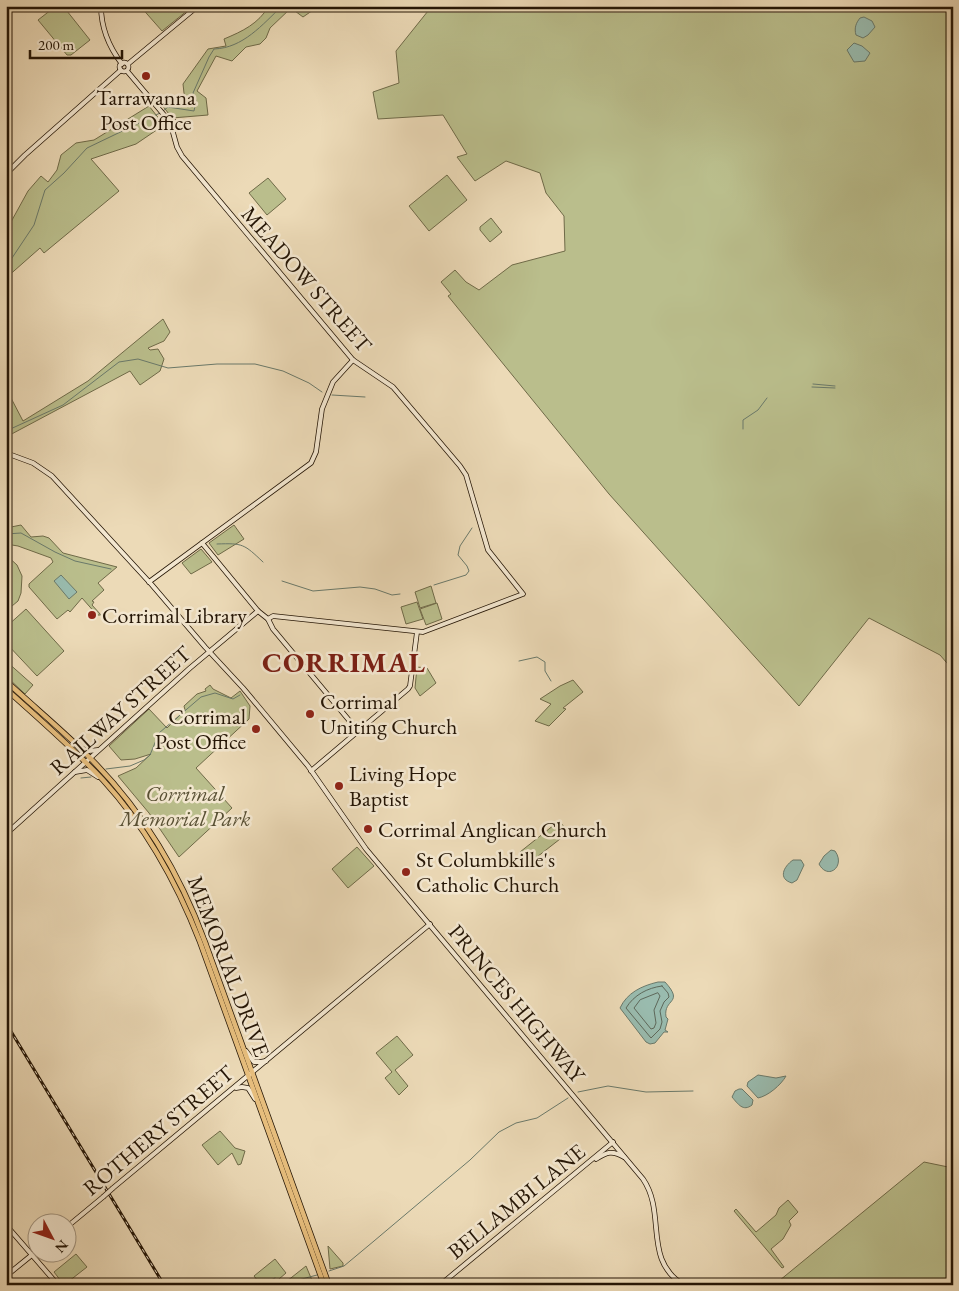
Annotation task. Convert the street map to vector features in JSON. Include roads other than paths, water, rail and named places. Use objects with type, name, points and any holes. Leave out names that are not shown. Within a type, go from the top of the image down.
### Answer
[{"type":"main road","points":[[6,174],[121,70],[122,64],[107,38],[102,22],[101,6]]},
{"type":"main road","points":[[122,64],[128,64],[198,6]]},
{"type":"main road","points":[[121,70],[127,71],[129,68],[128,64]]},
{"type":"main road","name":"MEADOW STREET","points":[[127,71],[170,122],[168,126],[172,129],[178,151],[353,360],[393,387],[466,475],[488,550],[523,594],[423,632],[417,632]]},
{"type":"main road","points":[[149,582],[313,460],[316,452],[320,415],[326,398],[336,376],[353,360]]},
{"type":"main road","name":"PRINCES HIGHWAY","points":[[6,453],[33,463],[48,472],[243,688],[311,771],[361,842],[613,1142],[646,1184],[652,1197],[658,1249],[662,1264],[671,1276],[684,1285]]},
{"type":"main road","points":[[202,543],[258,611],[268,619],[273,628],[358,731]]},
{"type":"main road","name":"RAILWAY STREET","points":[[6,834],[209,652],[258,611]]},
{"type":"main road","points":[[268,619],[273,616],[417,632],[410,686],[311,771]]},
{"type":"main road","name":"MEMORIAL DRIVE","points":[[6,681],[90,758],[116,787],[159,844],[176,874],[198,922],[242,1045],[256,1101],[324,1285]]},
{"type":"main road","name":"MEMORIAL DRIVE","points":[[6,689],[86,762],[104,782],[145,834],[182,898],[329,1285]]},
{"type":"main road","points":[[76,746],[91,751],[102,748]]},
{"type":"main road","points":[[75,772],[87,770],[104,782]]},
{"type":"main road","name":"ROTHERY STREET","points":[[78,1218],[430,924]]},
{"type":"main road","points":[[242,1045],[254,1062],[268,1060]]},
{"type":"main road","points":[[230,1092],[240,1087],[247,1088],[256,1101]]},
{"type":"main road","name":"BELLAMBI LANE","points":[[440,1285],[613,1142]]},
{"type":"main road","points":[[582,1168],[610,1152],[617,1153],[626,1158]]},
{"type":"main road","points":[[6,1224],[28,1248]]},
{"type":"main road","points":[[6,1276],[28,1258]]},
{"type":"main road","points":[[41,1264],[58,1285]]},
{"type":"water","points":[[864,17],[872,21],[875,27],[863,38],[856,35],[855,30],[860,18]]},
{"type":"water","points":[[854,43],[862,46],[870,53],[865,61],[854,62],[847,50]]},
{"type":"water","points":[[61,575],[77,592],[69,599],[54,581]]},
{"type":"water","points":[[831,850],[835,851],[838,862],[834,869],[827,871],[819,864]]},
{"type":"water","points":[[793,860],[801,860],[804,865],[797,880],[792,883],[785,879],[784,873],[787,866]]},
{"type":"water","points":[[658,982],[665,982],[671,989],[673,998],[666,1011],[668,1019],[665,1030],[668,1032],[664,1032],[655,1043],[650,1044],[646,1042],[620,1008],[626,998],[635,991]]},
{"type":"water","points":[[758,1075],[776,1078],[786,1076],[774,1090],[758,1098],[747,1086],[748,1082]]},
{"type":"water","points":[[742,1089],[753,1100],[752,1105],[746,1108],[743,1107],[732,1097],[735,1091]]},
{"type":"waterway","points":[[163,111],[168,107],[194,111],[196,101],[193,93],[214,49],[234,45],[243,40],[282,6]]},
{"type":"waterway","points":[[6,267],[34,225],[45,190],[87,148],[160,113]]},
{"type":"waterway","points":[[6,431],[63,405],[119,362],[138,359],[168,368],[217,364],[255,364],[283,371],[309,383],[322,392]]},
{"type":"waterway","points":[[813,384],[835,386]]},
{"type":"waterway","points":[[812,387],[835,388]]},
{"type":"waterway","points":[[332,395],[365,397]]},
{"type":"waterway","points":[[743,429],[743,420],[758,410],[767,398]]},
{"type":"waterway","points":[[434,585],[466,575],[469,571],[458,555],[460,546],[472,528]]},
{"type":"waterway","points":[[6,534],[21,533],[75,561],[111,569]]},
{"type":"waterway","points":[[217,544],[243,546],[263,562]]},
{"type":"waterway","points":[[282,581],[313,591],[360,587],[375,589],[392,595],[400,594]]},
{"type":"waterway","points":[[519,661],[537,657],[545,662],[545,671],[551,681]]},
{"type":"waterway","points":[[106,769],[130,766],[144,760],[150,755],[159,733],[201,697],[215,693],[233,699],[240,695]]},
{"type":"waterway","points":[[6,775],[9,778]]},
{"type":"waterway","points":[[81,778],[91,777]]},
{"type":"waterway","points":[[578,1092],[608,1086],[646,1092],[693,1091]]},
{"type":"waterway","points":[[329,1271],[344,1266],[470,1160],[499,1132],[516,1123],[537,1118],[568,1098]]},
{"type":"waterway","points":[[287,1283],[317,1275]]},
{"type":"waterway","points":[[261,1285],[275,1278]]},
{"type":"railway","points":[[6,1023],[164,1285]]},
{"type":"place","name":"Tarrawanna Post Office","points":[[146,76]]},
{"type":"place","name":"Corrimal Library","points":[[92,615]]},
{"type":"place","name":"Corrimal Uniting Church","points":[[310,714]]},
{"type":"place","name":"Corrimal Post Office","points":[[256,729]]},
{"type":"place","name":"Living Hope Baptist","points":[[339,786]]},
{"type":"place","name":"Corrimal Anglican Church","points":[[368,829]]},
{"type":"place","name":"St Columbkille's Catholic Church","points":[[406,872]]},
{"type":"district","name":"CORRIMAL","points":[[344,662]]},
{"type":"park label","name":"Corrimal Memorial Park","points":[[185,806]]}]
